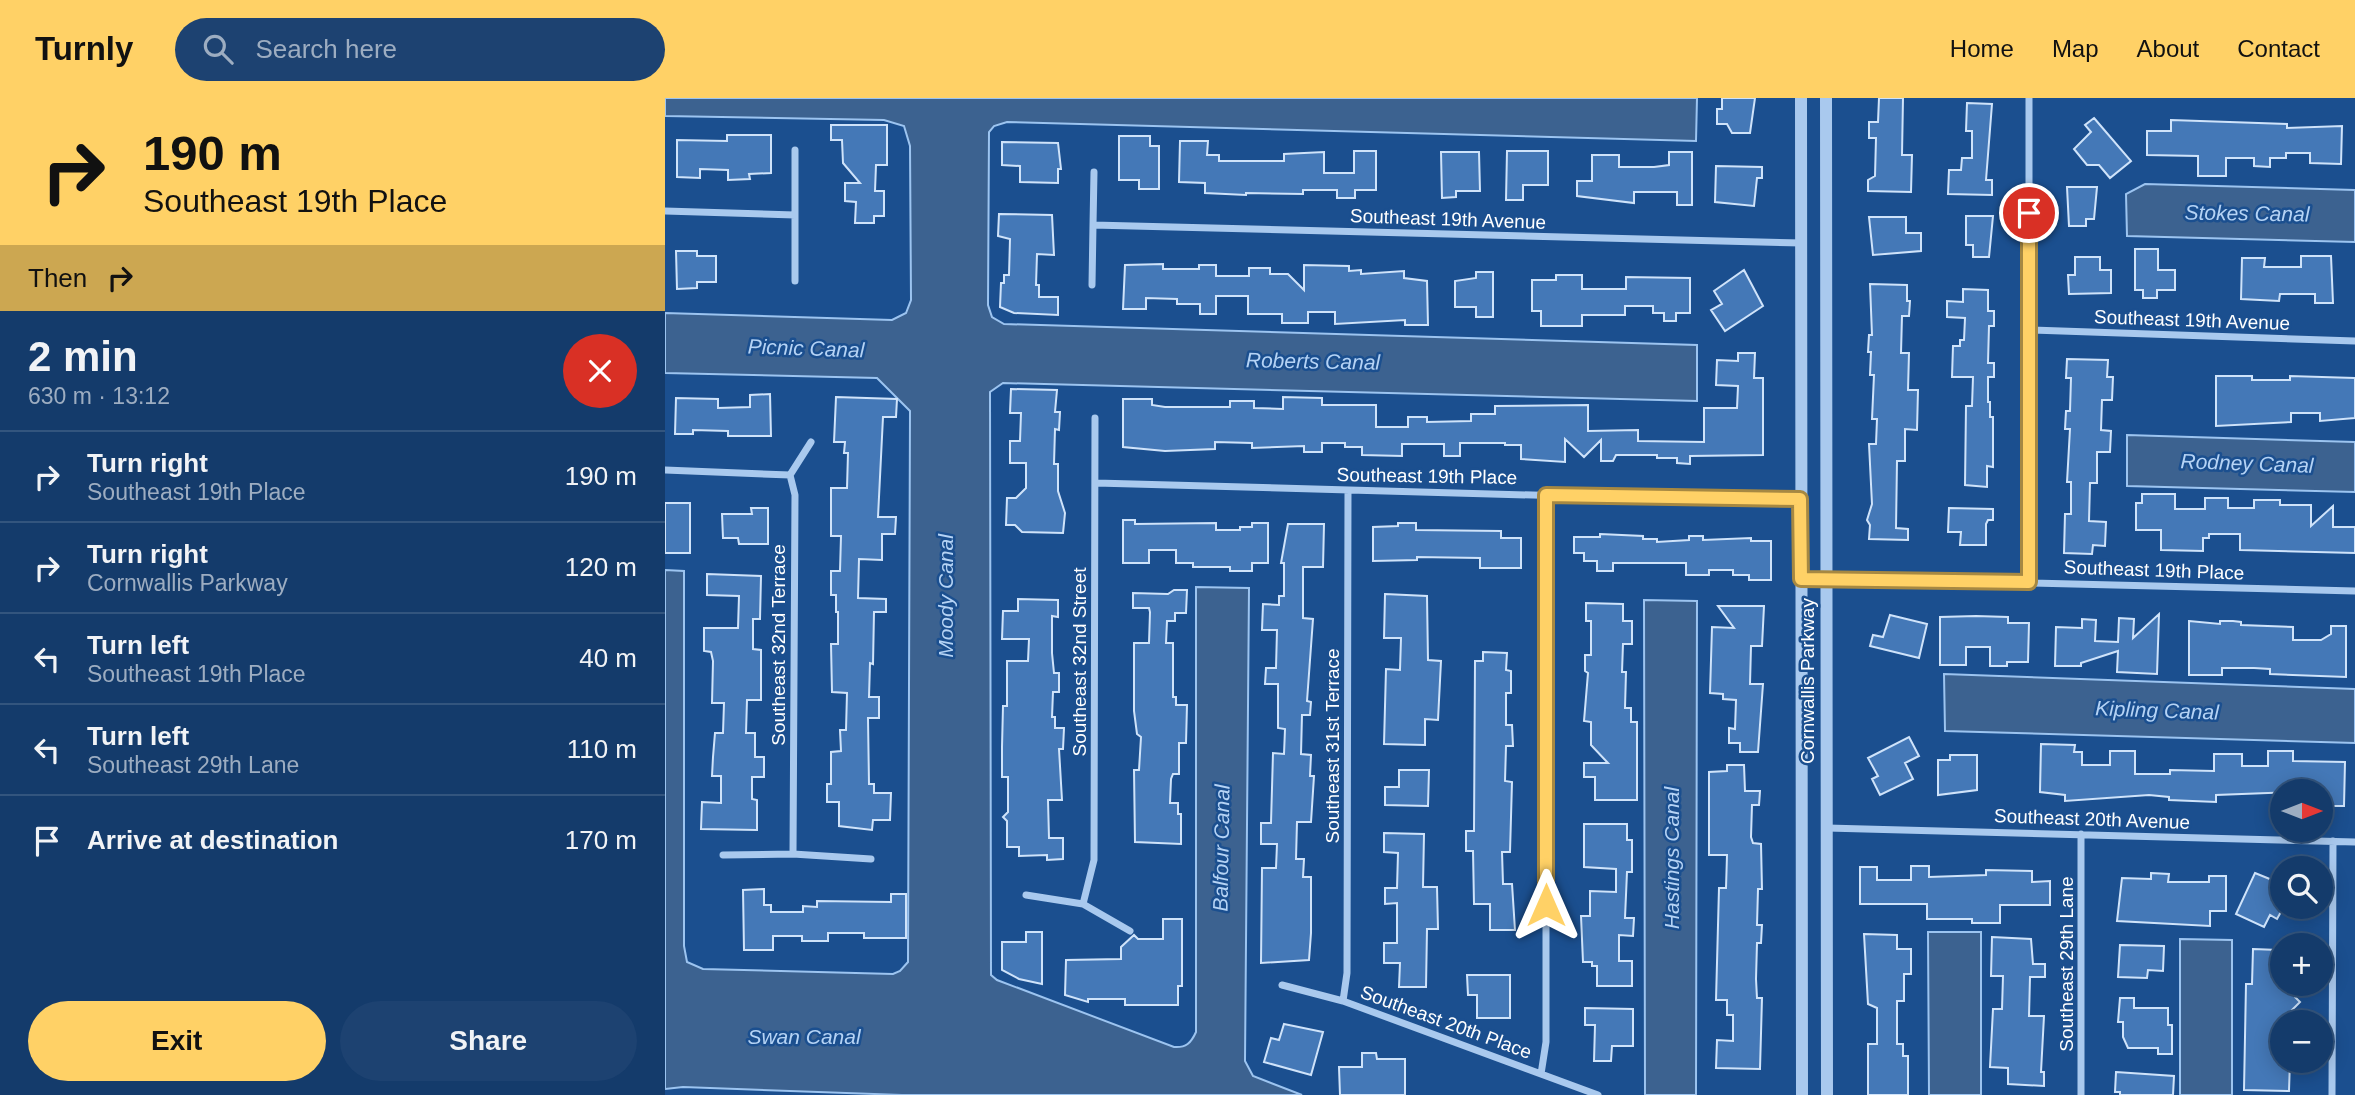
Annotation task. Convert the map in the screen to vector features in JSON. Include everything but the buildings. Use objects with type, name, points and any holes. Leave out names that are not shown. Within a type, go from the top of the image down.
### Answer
[{"type":"street","name":"Cornwallis Parkway","points":[[1801,98],[1802,1095]]},
{"type":"street","name":"Cornwallis Parkway","points":[[1826,98],[1827,1095]]},
{"type":"street","points":[[2029,98],[2029,582]]},
{"type":"street","points":[[795,150],[795,281]]},
{"type":"street","points":[[1092,285],[1094,172]]},
{"type":"street","points":[[665,211],[795,215]]},
{"type":"street","name":"Southeast 19th Avenue","points":[[1093,225],[1802,243]]},
{"type":"street","points":[[1802,243],[1825,245]]},
{"type":"street","name":"Southeast 19th Avenue","points":[[2029,330],[2355,341]]},
{"type":"street","name":"Southeast 32nd Street","points":[[1083,904],[1094,860],[1095,418]]},
{"type":"street","points":[[665,470],[790,475],[811,442]]},
{"type":"street","name":"Southeast 32nd Terrace","points":[[790,475],[795,495],[793,854]]},
{"type":"street","name":"Southeast 19th Place","points":[[1096,483],[1800,499]]},
{"type":"street","name":"Southeast 31st Terrace","points":[[1343,1001],[1347,973],[1348,490]]},
{"type":"street","points":[[1541,1074],[1546,1042],[1546,495]]},
{"type":"street","points":[[1800,499],[1826,499]]},
{"type":"street","points":[[1801,579],[1826,578]]},
{"type":"street","name":"Southeast 19th Place","points":[[1826,578],[2355,591]]},
{"type":"street","points":[[1802,828],[1827,828]]},
{"type":"street","name":"Southeast 20th Avenue","points":[[1827,828],[2270,839]]},
{"type":"street","name":"Southeast 29th Lane","points":[[2081,834],[2081,1095]]},
{"type":"street","name":"Southeast 20th Avenue","points":[[2333,841],[2355,842]]},
{"type":"street","points":[[2332,1095],[2333,842]]},
{"type":"street","points":[[723,855],[793,854],[871,859]]},
{"type":"street","points":[[1026,895],[1083,904],[1130,931]]},
{"type":"street","name":"Southeast 20th Place","points":[[1282,985],[1343,1001],[1598,1095]]},
{"type":"water","points":[[665,98],[1697,98],[1696,141],[1007,122],[994,126],[989,132],[988,305],[992,317],[1004,324],[1697,345],[1697,401],[1003,383],[990,392],[991,975],[997,980],[1174,1047],[1185,1046],[1192,1039],[1196,1032],[1196,587],[1249,588],[1245,1061],[1253,1076],[1302,1095],[902,1095],[683,1087],[665,1089],[665,570],[684,571],[684,946],[687,962],[703,969],[893,974],[908,962],[910,411],[877,378],[665,373],[665,313],[892,320],[906,313],[911,300],[910,146],[904,126],[884,120],[665,116]]},
{"type":"water","name":"Stokes Canal","points":[[2145,184],[2355,190],[2355,242],[2127,236],[2126,194]]},
{"type":"water","name":"Rodney Canal","points":[[2127,435],[2355,442],[2355,492],[2127,486]]},
{"type":"water","name":"Hastings Canal","points":[[1644,600],[1697,601],[1696,1095],[1645,1095]]},
{"type":"water","name":"Kipling Canal","points":[[1944,674],[2355,689],[2355,743],[1945,731]]},
{"type":"water","points":[[1928,932],[1981,932],[1981,1095],[1929,1095]]},
{"type":"water","points":[[2180,939],[2232,940],[2232,1095],[2180,1095]]},
{"type":"route","points":[[1546,905],[1546,495],[1710,500],[1800,499],[1801,579],[2029,582],[2029,213]]},
{"type":"water label","name":"Picnic Canal","points":[[806,348]]},
{"type":"water label","name":"Roberts Canal","points":[[1313,361]]},
{"type":"water label","name":"Moody Canal","points":[[945,596]]},
{"type":"water label","name":"Balfour Canal","points":[[1221,848]]},
{"type":"water label","name":"Swan Canal","points":[[804,1036]]}]
